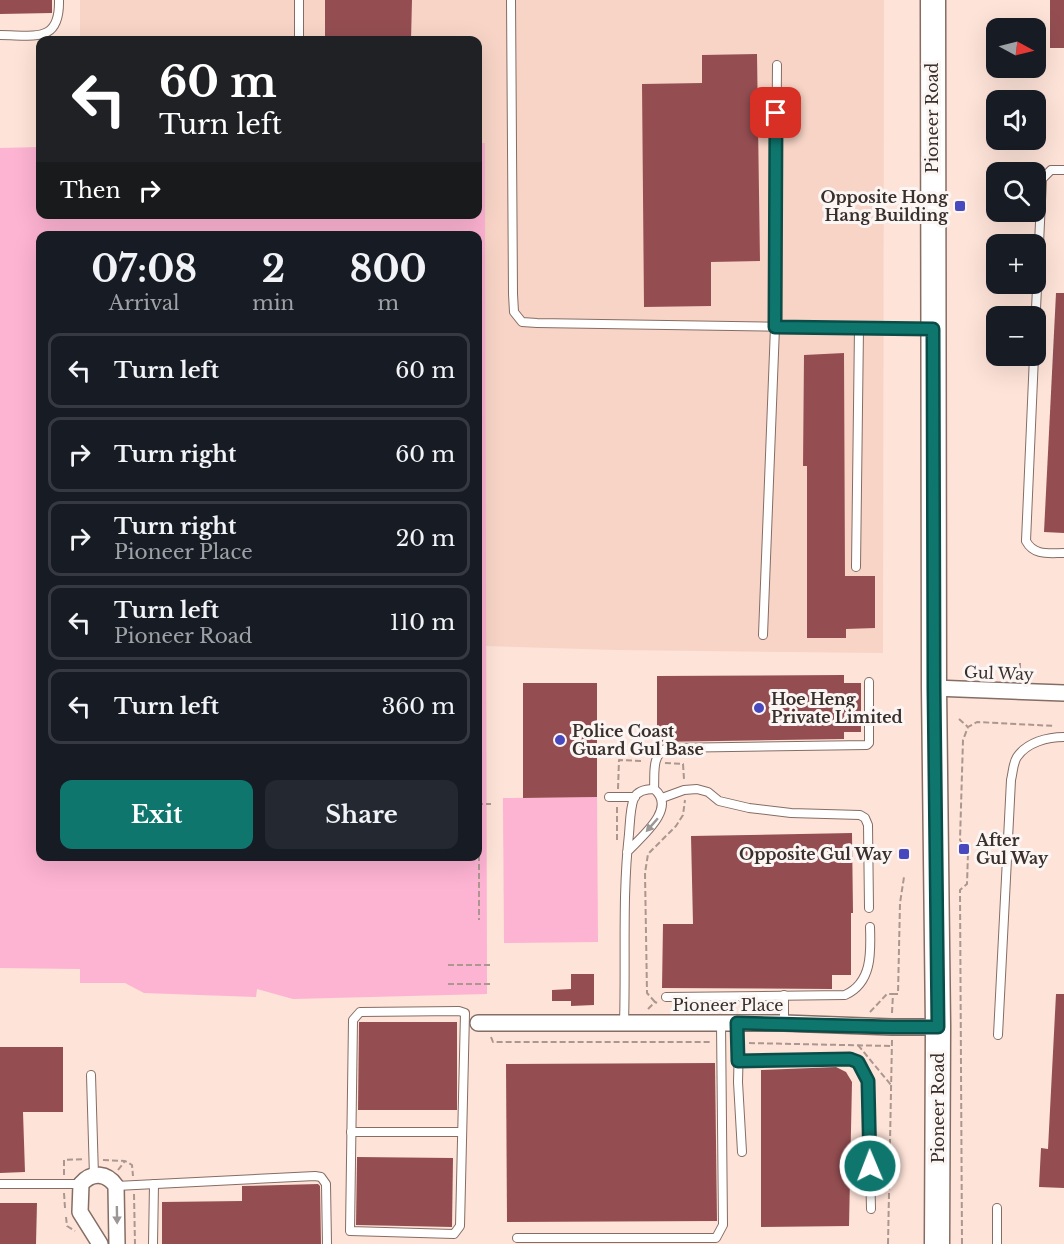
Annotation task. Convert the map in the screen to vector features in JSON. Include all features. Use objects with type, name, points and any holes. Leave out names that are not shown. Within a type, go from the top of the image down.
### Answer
[{"type":"main road","name":"Pioneer Road","points":[[933,0],[937,1244]]},
{"type":"street","name":"Gul Way","points":[[934,688],[1064,693]]},
{"type":"street","name":"Pioneer Place","points":[[477,1023],[784,1023],[938,1027]]},
{"type":"street","points":[[100,1244],[80,1212],[81,1184],[85,1179],[94,1176],[105,1176],[111,1179],[116,1186],[117,1244]]},
{"type":"lane","points":[[0,35],[45,34],[52,30],[60,17],[59,0]]},
{"type":"lane","points":[[299,0],[300,36]]},
{"type":"lane","points":[[511,0],[513,294],[514,312],[522,322],[933,329]]},
{"type":"lane","points":[[763,635],[775,327],[777,65]]},
{"type":"lane","points":[[1036,306],[1042,178],[1051,170],[1064,170]]},
{"type":"lane","points":[[856,567],[859,328]]},
{"type":"lane","points":[[1034,366],[1026,541],[1036,552],[1064,553]]},
{"type":"lane","points":[[627,852],[658,818],[662,798],[654,789],[656,762],[658,754],[666,748],[864,747],[869,743],[868,682]]},
{"type":"lane","points":[[998,1035],[1011,780],[1014,764],[1025,749],[1044,739],[1064,737]]},
{"type":"lane","points":[[613,797],[635,797],[645,789],[654,789]]},
{"type":"lane","points":[[662,798],[684,790],[697,789],[708,792],[719,801],[749,808],[791,813],[860,815],[865,818],[868,825],[869,908]]},
{"type":"lane","points":[[624,1023],[627,852],[635,797]]},
{"type":"lane","points":[[666,997],[844,995],[852,992],[867,973],[870,927]]},
{"type":"lane","points":[[784,995],[784,1023]]},
{"type":"lane","points":[[459,1011],[477,1023],[462,1132],[460,1226],[457,1233],[451,1235],[350,1231],[351,1132],[353,1020],[357,1013],[459,1011]]},
{"type":"lane","points":[[517,1238],[716,1238],[723,1225],[721,1023]]},
{"type":"lane","points":[[737,1023],[742,1152]]},
{"type":"lane","points":[[738,1061],[850,1059],[858,1062],[868,1081],[871,1209]]},
{"type":"lane","points":[[91,1075],[94,1176]]},
{"type":"lane","points":[[351,1132],[462,1132]]},
{"type":"lane","points":[[116,1186],[321,1177],[326,1184],[327,1244]]},
{"type":"lane","points":[[0,1184],[81,1184]]},
{"type":"lane","points":[[153,1244],[154,1184]]},
{"type":"lane","points":[[997,1208],[997,1244]]},
{"type":"path","points":[[959,719],[968,727]]},
{"type":"path","points":[[962,1244],[960,890],[968,884],[968,853],[960,840],[962,749],[968,727],[977,722],[1064,727]]},
{"type":"path","points":[[617,843],[613,797],[619,760],[683,764],[683,815],[676,826],[648,854],[645,873],[648,993],[655,1002]]},
{"type":"path","points":[[482,804],[491,804]]},
{"type":"path","points":[[478,861],[479,920]]},
{"type":"path","points":[[864,1018],[887,994],[898,994],[900,903],[904,877]]},
{"type":"path","points":[[448,965],[492,965]]},
{"type":"path","points":[[448,984],[491,984]]},
{"type":"path","points":[[888,1244],[892,994]]},
{"type":"path","points":[[477,1023],[493,1042],[721,1042]]},
{"type":"path","points":[[739,1042],[892,1046]]},
{"type":"path","points":[[858,1045],[892,1086]]},
{"type":"path","points":[[134,1185],[135,1244]]},
{"type":"shaded area","points":[[80,0],[884,0],[883,653],[486,646],[485,144],[482,144],[482,36],[80,36]]},
{"type":"shaded area","points":[[482,143],[485,143],[487,994],[293,999],[257,989],[256,997],[144,993],[125,983],[80,983],[80,969],[0,968],[0,148],[36,147],[36,219],[482,219]]},
{"type":"shaded area","points":[[597,797],[598,942],[504,943],[503,798]]},
{"type":"building","points":[[0,0],[52,0],[52,13],[0,14]]},
{"type":"building","points":[[325,0],[412,0],[411,36],[325,36]]},
{"type":"building","points":[[1050,0],[1064,0],[1064,48],[1050,48]]},
{"type":"building","points":[[757,54],[760,261],[711,262],[711,306],[644,307],[642,84],[702,83],[702,55]]},
{"type":"building","points":[[1056,293],[1064,293],[1064,533],[1044,532]]},
{"type":"building","points":[[844,353],[845,576],[875,576],[875,628],[846,629],[846,638],[807,638],[807,466],[803,466],[804,355]]},
{"type":"building","name":"Hoe Heng Private Limited","points":[[844,675],[844,683],[861,683],[861,732],[844,732],[844,739],[657,742],[657,676]]},
{"type":"building","name":"Police Coast Guard Gul Base","points":[[523,683],[597,683],[597,797],[523,798]]},
{"type":"building","points":[[852,833],[851,975],[832,975],[832,989],[662,988],[663,924],[693,924],[691,836]]},
{"type":"building","points":[[571,974],[594,974],[594,1005],[571,1006],[571,1001],[552,1001],[552,990],[571,989]]},
{"type":"building","points":[[1056,994],[1064,994],[1064,1188],[1039,1187],[1041,1148],[1048,1149]]},
{"type":"building","points":[[359,1022],[457,1022],[457,1110],[358,1110]]},
{"type":"building","points":[[0,1047],[63,1047],[63,1112],[23,1112],[25,1172],[0,1173]]},
{"type":"building","points":[[715,1063],[717,1221],[507,1222],[506,1064]]},
{"type":"building","points":[[836,1067],[846,1072],[852,1082],[849,1226],[761,1227],[761,1070]]},
{"type":"building","points":[[357,1157],[453,1158],[452,1227],[356,1225]]},
{"type":"building","points":[[318,1184],[320,1186],[321,1244],[162,1244],[162,1202],[242,1201],[242,1186]]},
{"type":"building","points":[[0,1203],[37,1203],[36,1244],[0,1244]]},
{"type":"place","name":"Opposite Hong Hang Building","points":[[960,206]]},
{"type":"place","name":"Hoe Heng Private Limited","points":[[759,708]]},
{"type":"place","name":"Police Coast Guard Gul Base","points":[[560,740]]},
{"type":"place","name":"After Gul Way","points":[[964,849]]},
{"type":"place","name":"Opposite Gul Way","points":[[904,854]]},
{"type":"route","points":[[776,113],[775,327],[933,329],[938,1027],[737,1023],[738,1061],[850,1059],[858,1062],[868,1081],[870,1166]]}]
